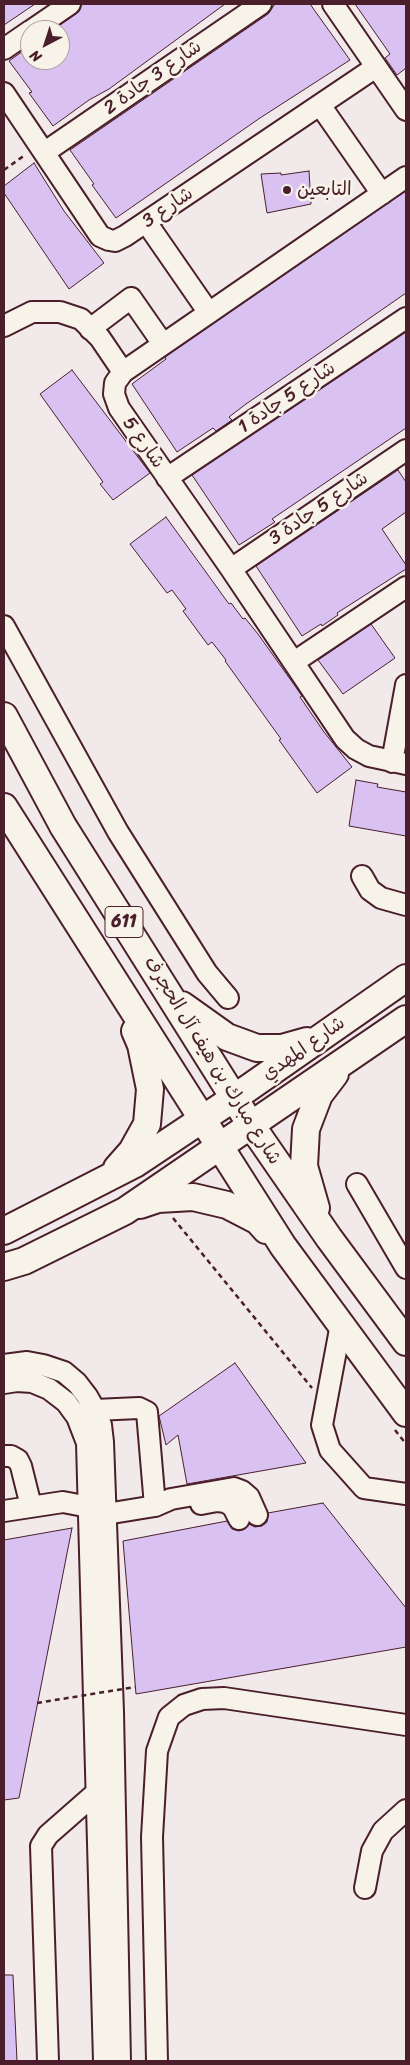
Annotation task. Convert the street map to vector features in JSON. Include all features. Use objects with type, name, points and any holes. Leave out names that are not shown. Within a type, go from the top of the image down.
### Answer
[{"type":"main road","name":"شارع مبارك بن هيف آل الحجرف","points":[[4,716],[63,826],[251,1125],[329,1238],[406,1342]]},
{"type":"main road","name":"شارع مبارك بن هيف آل الحجرف","points":[[4,808],[218,1147],[283,1246],[341,1324],[400,1421]]},
{"type":"main road","points":[[100,961],[141,1045],[150,1089],[147,1124],[132,1151],[107,1179]]},
{"type":"main road","name":"شارع المهدي","points":[[4,1231],[135,1164],[234,1098],[406,978]]},
{"type":"main road","points":[[173,999],[227,1037],[257,1048],[282,1048],[320,1037]]},
{"type":"main road","name":"شارع المهدي","points":[[125,1211],[406,1019]]},
{"type":"main road","points":[[329,1238],[313,1201],[304,1166],[306,1129],[319,1094],[341,1065]]},
{"type":"main road","points":[[4,1267],[24,1261],[125,1211],[158,1199],[193,1197],[227,1205],[258,1221],[283,1246]]},
{"type":"street","points":[[47,20],[70,4]]},
{"type":"street","name":"شارع 3 جادة 2","points":[[42,149],[261,4]]},
{"type":"street","points":[[333,4],[376,67],[404,100]]},
{"type":"street","points":[[4,49],[20,38]]},
{"type":"street","name":"شارع 3","points":[[4,93],[100,236],[115,241],[376,67]]},
{"type":"street","points":[[320,105],[382,194]]},
{"type":"street","points":[[4,326],[32,312],[60,312],[81,319],[100,338],[123,372],[406,177]]},
{"type":"street","points":[[146,222],[209,313]]},
{"type":"street","points":[[90,329],[131,298],[163,344]]},
{"type":"street","name":"شارع 5 جادة 1","points":[[167,478],[406,318]]},
{"type":"street","name":"شارع 5","points":[[123,372],[115,383],[114,394],[119,408],[231,569],[345,739],[356,749],[369,756],[399,763]]},
{"type":"street","name":"شارع 5 جادة 3","points":[[231,569],[406,450]]},
{"type":"street","points":[[294,662],[406,587]]},
{"type":"street","points":[[4,626],[118,832],[207,973],[228,998]]},
{"type":"street","points":[[399,763],[406,685]]},
{"type":"street","points":[[362,876],[370,890],[381,898],[406,905]]},
{"type":"street","points":[[357,1184],[406,1268]]},
{"type":"street","points":[[341,1324],[322,1425],[330,1450],[364,1488],[406,1494]]},
{"type":"street","points":[[4,1364],[27,1362],[64,1372],[77,1383],[95,1410],[103,1442],[97,1511],[97,1792],[104,2061]]},
{"type":"street","points":[[4,1384],[17,1381],[32,1382],[49,1389],[66,1402],[77,1417],[87,1442],[97,1511],[112,1712],[120,2061]]},
{"type":"street","points":[[95,1410],[140,1408],[147,1412],[155,1506]]},
{"type":"street","points":[[4,1456],[10,1456],[18,1460],[31,1506]]},
{"type":"street","points":[[4,1511],[63,1502],[97,1511],[155,1506],[171,1499],[234,1488],[242,1491],[249,1497],[248,1517]]},
{"type":"street","points":[[157,2061],[152,1838],[156,1751],[169,1717],[184,1705],[202,1699],[224,1698],[406,1725]]},
{"type":"street","points":[[48,2061],[41,1846],[48,1835],[97,1792]]},
{"type":"street","points":[[365,1888],[372,1851],[383,1832],[406,1810]]},
{"type":"path","points":[[4,170],[42,149]]},
{"type":"path","points":[[158,1199],[325,1403]]},
{"type":"path","points":[[400,1421],[406,1444]]},
{"type":"path","points":[[38,1703],[135,1687]]},
{"type":"building","points":[[4,4],[35,4],[4,25]]},
{"type":"building","points":[[82,4],[225,4],[109,89],[89,100],[53,126],[29,93],[32,92],[9,61],[20,53],[20,70],[70,70],[70,20],[67,20],[77,13]]},
{"type":"building","points":[[275,4],[310,4],[350,60],[260,118],[116,218],[70,150],[268,14]]},
{"type":"building","points":[[355,4],[406,4],[406,68],[397,75],[385,58],[390,54]]},
{"type":"building","points":[[34,163],[64,211],[104,263],[69,289],[4,193],[4,186]]},
{"type":"building","name":"التابعين","points":[[309,171],[311,204],[267,213],[261,174],[281,173],[281,175]]},
{"type":"building","points":[[406,191],[406,293],[246,404],[229,417],[232,420],[216,431],[213,428],[177,452],[132,384],[166,359],[165,357]]},
{"type":"building","points":[[406,332],[406,428],[272,519],[275,522],[239,545],[192,475]]},
{"type":"building","points":[[72,370],[150,473],[113,500],[100,484],[103,482],[40,394]]},
{"type":"building","points":[[398,470],[406,482],[406,512],[382,529],[406,565],[406,569],[337,613],[338,615],[322,626],[321,624],[302,636],[256,566]]},
{"type":"building","points":[[166,517],[229,604],[231,603],[258,634],[302,696],[300,697],[324,732],[352,767],[317,793],[226,660],[212,642],[208,645],[183,611],[186,609],[172,590],[167,593],[130,544]]},
{"type":"building","points":[[371,624],[395,658],[343,694],[318,660]]},
{"type":"building","points":[[356,780],[378,784],[377,787],[406,792],[406,836],[349,826]]},
{"type":"building","points":[[235,1363],[306,1463],[187,1484],[178,1435],[166,1445],[159,1416]]},
{"type":"building","points":[[323,1503],[406,1608],[406,1647],[136,1694],[123,1541],[227,1521],[232,1529],[239,1531],[245,1529],[249,1524],[255,1527],[262,1526],[267,1522],[268,1513]]},
{"type":"building","points":[[72,1528],[19,1798],[4,1800],[4,1540]]},
{"type":"building","points":[[4,1975],[13,1975],[17,2061],[4,2061]]},
{"type":"place","name":"التابعين","points":[[287,190]]}]
